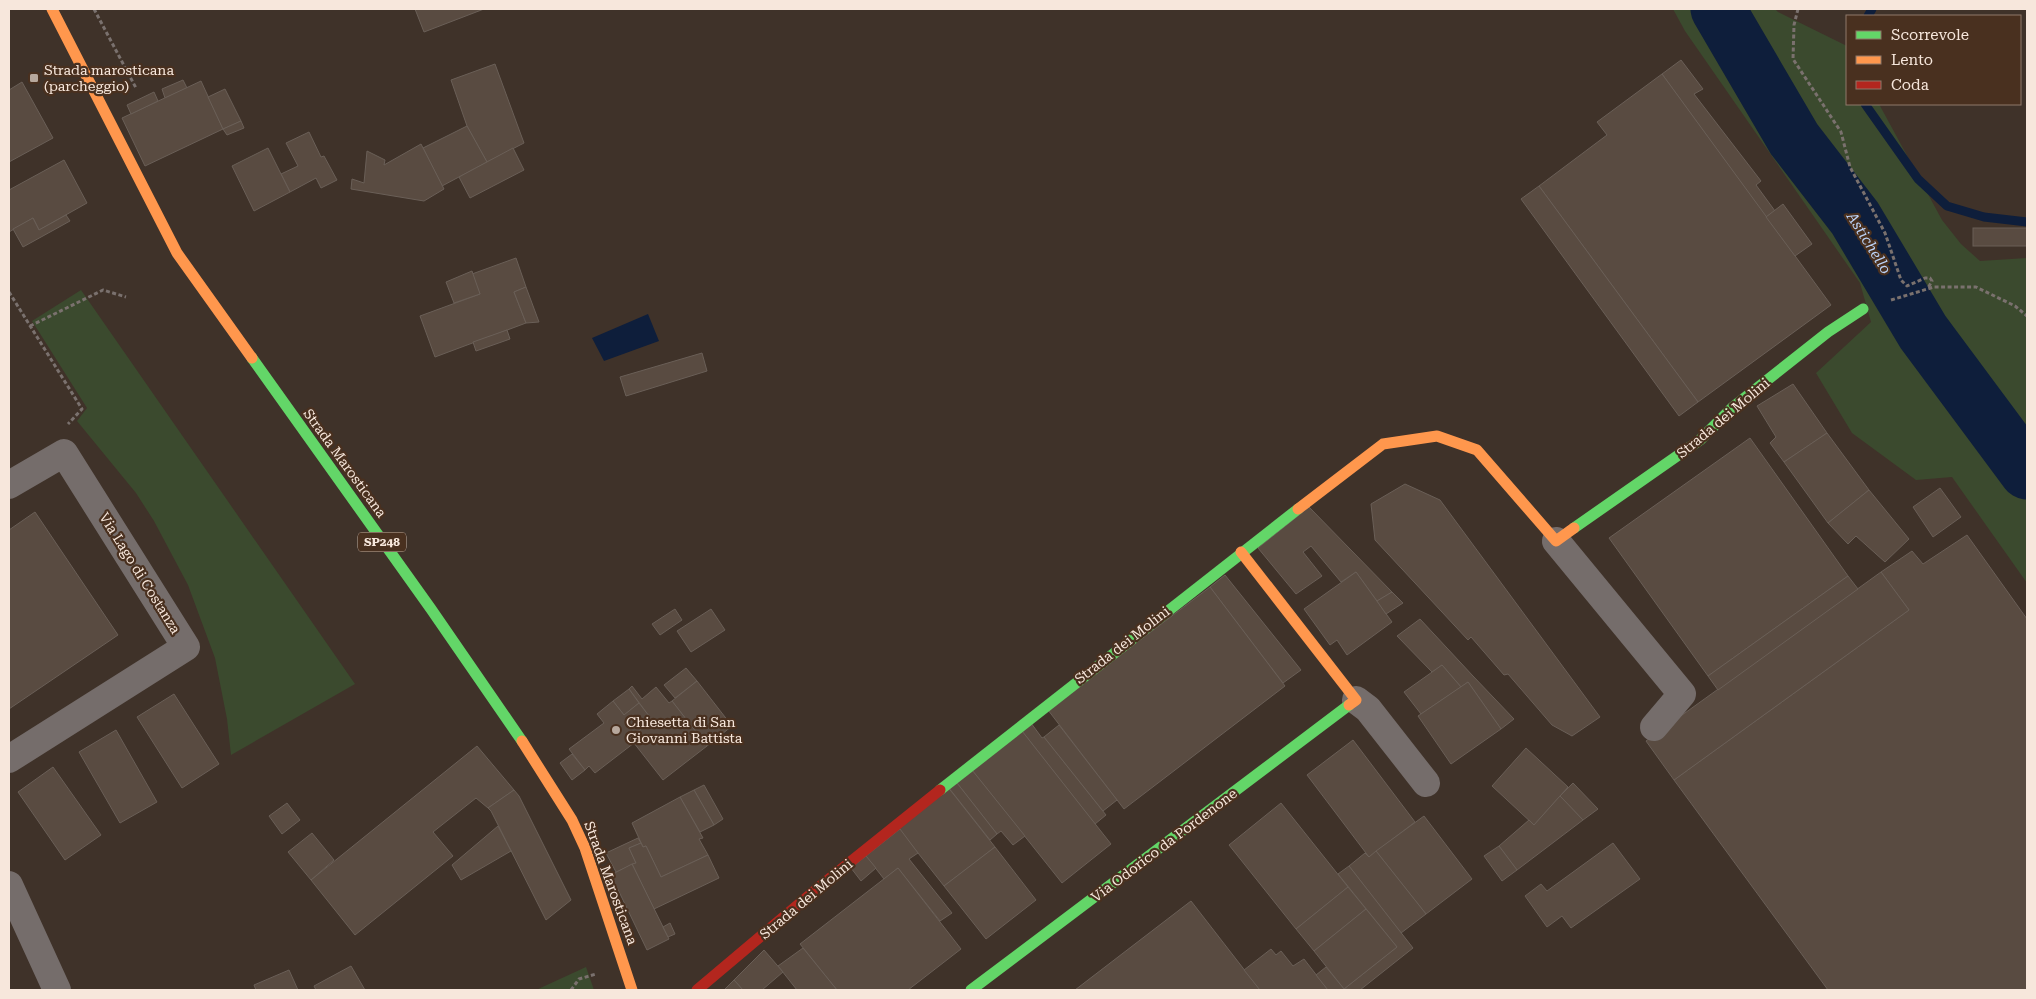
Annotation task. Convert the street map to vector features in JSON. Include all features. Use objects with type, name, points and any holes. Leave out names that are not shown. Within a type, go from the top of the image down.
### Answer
[{"type":"street","name":"Strada Marosticana","points":[[52,9],[178,254],[431,609],[539,765],[572,820],[585,848],[609,916],[632,990]]},
{"type":"street","name":"Strada dei Molini","points":[[1556,541],[1700,440],[1733,407],[1828,332],[1863,309]]},
{"type":"street","name":"Strada dei Molini","points":[[697,990],[824,883],[1030,717],[1240,552],[1383,444],[1437,436],[1478,450],[1682,694],[1654,726]]},
{"type":"street","name":"Via Lago di Costanza","points":[[9,485],[64,453],[186,647],[9,758]]},
{"type":"street","points":[[1240,552],[1356,700],[1368,709],[1426,783]]},
{"type":"street","name":"Via Odorico da Pordenone","points":[[971,990],[1356,700]]},
{"type":"street","points":[[9,884],[57,990]]},
{"type":"path","points":[[94,9],[136,88]]},
{"type":"path","points":[[1798,9],[1794,25],[1794,58],[1841,132],[1850,167],[1885,233],[1901,280],[1907,286],[1930,278],[1932,281],[1925,288]]},
{"type":"path","points":[[1863,309],[1925,288],[1976,287],[2015,306],[2027,316]]},
{"type":"path","points":[[30,326],[103,290],[126,297]]},
{"type":"path","points":[[9,292],[82,409],[64,429]]},
{"type":"green space","points":[[1673,9],[1775,9],[1846,46],[1846,105],[1880,105],[1942,220],[1961,244],[1980,261],[2027,258],[2027,583],[1952,477],[1916,480],[1852,433],[1816,373],[1871,322],[1860,283],[1685,31]]},
{"type":"green space","points":[[81,290],[355,684],[231,755],[227,719],[215,658],[188,585],[154,521],[136,493],[77,421],[87,408],[32,321]]},
{"type":"green space","points":[[586,967],[594,990],[536,990]]},
{"type":"water","points":[[648,314],[659,341],[604,361],[592,338]]},
{"type":"building","points":[[415,9],[484,9],[424,32]]},
{"type":"building","points":[[1681,60],[1703,89],[1694,94],[1761,181],[1756,185],[1775,211],[1766,217],[1662,74]]},
{"type":"building","points":[[495,64],[524,143],[487,162],[467,126],[451,80]]},
{"type":"building","points":[[1662,74],[1831,305],[1698,402],[1539,186],[1607,135],[1597,122]]},
{"type":"building","points":[[183,80],[187,88],[165,98],[162,89]]},
{"type":"building","points":[[201,81],[223,129],[145,166],[122,118]]},
{"type":"building","points":[[22,82],[53,138],[9,162],[9,90]]},
{"type":"building","points":[[225,89],[241,121],[223,129],[208,97]]},
{"type":"building","points":[[154,92],[158,101],[131,114],[127,105]]},
{"type":"building","points":[[241,121],[244,128],[227,135],[223,129]]},
{"type":"building","points":[[467,126],[487,162],[442,186],[423,148]]},
{"type":"building","points":[[309,132],[321,157],[324,156],[337,180],[321,188],[316,178],[290,192],[281,174],[298,166],[286,143]]},
{"type":"building","points":[[421,144],[444,189],[424,201],[351,189],[352,179],[364,183],[367,151],[385,160],[384,165]]},
{"type":"building","points":[[268,148],[290,192],[254,211],[232,166]]},
{"type":"building","points":[[513,148],[524,170],[470,198],[459,177]]},
{"type":"building","points":[[64,160],[87,203],[39,230],[33,218],[9,232],[9,190]]},
{"type":"building","points":[[1539,186],[1698,402],[1679,416],[1521,199]]},
{"type":"building","points":[[1783,204],[1812,244],[1795,256],[1766,217]]},
{"type":"building","points":[[66,215],[70,221],[23,247],[13,229],[33,218],[39,230]]},
{"type":"building","points":[[1973,228],[2027,228],[2027,246],[1973,246]]},
{"type":"building","points":[[516,258],[526,287],[514,292],[526,323],[435,357],[420,316],[480,294],[472,274]]},
{"type":"building","points":[[472,271],[480,294],[454,303],[446,282]]},
{"type":"building","points":[[526,287],[539,322],[526,323],[514,292]]},
{"type":"building","points":[[507,330],[510,339],[476,351],[473,342]]},
{"type":"building","points":[[702,353],[707,371],[626,396],[620,377]]},
{"type":"building","points":[[1793,384],[1827,433],[1784,462],[1770,443],[1776,437],[1757,406]]},
{"type":"building","points":[[1827,433],[1869,490],[1828,523],[1784,462]]},
{"type":"building","points":[[1750,438],[1848,576],[1708,676],[1609,538]]},
{"type":"building","points":[[1405,484],[1440,500],[1600,717],[1572,736],[1552,725],[1508,674],[1504,675],[1471,637],[1468,640],[1375,540],[1371,504]]},
{"type":"building","points":[[1940,488],[1961,517],[1933,537],[1913,507]]},
{"type":"building","points":[[1869,490],[1909,539],[1885,562],[1856,536],[1848,544],[1828,523]]},
{"type":"building","points":[[1309,507],[1392,592],[1377,601],[1356,572],[1341,582],[1311,546],[1303,552],[1322,576],[1296,594],[1258,548]]},
{"type":"building","points":[[35,512],[118,635],[9,709],[9,530]]},
{"type":"building","points":[[1967,535],[2027,619],[2027,990],[1828,990],[1674,780],[1909,610],[1881,572],[1912,551],[1923,564]]},
{"type":"building","points":[[1356,572],[1392,622],[1347,655],[1337,640],[1330,645],[1304,609]]},
{"type":"building","points":[[1881,572],[1909,610],[1674,780],[1646,741]]},
{"type":"building","points":[[1225,575],[1301,670],[1283,683],[1210,587]]},
{"type":"building","points":[[1848,576],[1858,589],[1718,690],[1708,676]]},
{"type":"building","points":[[1210,587],[1285,686],[1124,809],[1048,710]]},
{"type":"building","points":[[1392,592],[1403,603],[1386,614],[1377,601]]},
{"type":"building","points":[[675,609],[682,620],[660,635],[652,624]]},
{"type":"building","points":[[711,609],[725,630],[691,652],[677,631]]},
{"type":"building","points":[[1420,619],[1514,719],[1501,729],[1468,682],[1461,687],[1442,665],[1432,672],[1397,636]]},
{"type":"building","points":[[1442,665],[1461,687],[1421,714],[1404,692]]},
{"type":"building","points":[[686,668],[697,681],[675,698],[664,685]]},
{"type":"building","points":[[697,681],[732,726],[707,746],[672,701]]},
{"type":"building","points":[[1468,682],[1501,729],[1451,764],[1418,716]]},
{"type":"building","points":[[632,686],[642,699],[656,687],[669,703],[672,701],[707,746],[663,780],[630,738],[652,720],[629,689]]},
{"type":"building","points":[[629,689],[639,703],[624,715],[613,701]]},
{"type":"building","points":[[174,694],[219,764],[182,788],[137,717]]},
{"type":"building","name":"Chiesetta di San Giovanni Battista","points":[[613,701],[624,715],[639,703],[652,720],[630,738],[634,743],[595,773],[589,766],[585,770],[569,749],[604,723],[597,714]]},
{"type":"building","points":[[1031,723],[1106,815],[1095,824],[1022,731]]},
{"type":"building","points":[[1059,725],[1117,800],[1103,811],[1044,737]]},
{"type":"building","points":[[116,730],[157,802],[120,823],[79,752]]},
{"type":"building","points":[[1022,731],[1111,844],[1062,883],[972,770]]},
{"type":"building","points":[[1353,740],[1415,822],[1369,857],[1307,775]]},
{"type":"building","points":[[477,746],[514,790],[488,808],[476,798],[433,832],[453,856],[355,935],[311,880]]},
{"type":"building","points":[[1526,748],[1568,787],[1534,825],[1492,786]]},
{"type":"building","points":[[572,754],[585,770],[572,780],[560,763]]},
{"type":"building","points":[[53,767],[101,835],[65,860],[18,792]]},
{"type":"building","points":[[972,770],[1025,836],[1013,845],[1001,831],[997,834],[957,783]]},
{"type":"building","points":[[957,783],[997,834],[990,840],[949,788]]},
{"type":"building","points":[[1573,783],[1598,809],[1583,820],[1560,796]]},
{"type":"building","points":[[704,785],[723,819],[714,825],[694,790]]},
{"type":"building","points":[[947,786],[995,847],[944,886],[896,825]]},
{"type":"building","points":[[514,790],[519,796],[571,900],[546,920],[488,808]]},
{"type":"building","points":[[694,790],[714,825],[700,832],[680,797]]},
{"type":"building","points":[[1560,796],[1583,820],[1517,870],[1499,846],[1529,820],[1534,825]]},
{"type":"building","points":[[680,797],[703,838],[699,839],[708,855],[661,877],[646,846],[643,847],[632,823]]},
{"type":"building","points":[[287,803],[300,820],[282,834],[269,816]]},
{"type":"building","points":[[1281,803],[1348,887],[1296,929],[1229,845]]},
{"type":"building","points":[[1424,816],[1472,879],[1426,914],[1376,851]]},
{"type":"building","points":[[498,826],[511,851],[461,880],[452,865]]},
{"type":"building","points":[[900,829],[918,853],[909,859],[952,913],[940,921],[898,868],[884,879],[866,856]]},
{"type":"building","points":[[312,833],[334,860],[311,880],[288,852]]},
{"type":"building","points":[[638,838],[641,843],[629,848],[636,863],[616,872],[606,853]]},
{"type":"building","points":[[641,843],[643,847],[646,846],[661,877],[708,855],[719,878],[654,909],[632,864],[636,863],[629,848]]},
{"type":"building","points":[[1613,843],[1640,879],[1571,928],[1562,916],[1547,927],[1525,896],[1541,884],[1547,891]]},
{"type":"building","points":[[1499,846],[1517,870],[1502,881],[1484,856]]},
{"type":"building","points":[[995,847],[1036,900],[986,939],[944,886]]},
{"type":"building","points":[[1376,851],[1426,914],[1401,933],[1349,866],[1365,853],[1369,857]]},
{"type":"building","points":[[866,856],[876,868],[861,881],[851,868]]},
{"type":"building","points":[[632,864],[669,939],[647,950],[611,875]]},
{"type":"building","points":[[1349,866],[1413,948],[1360,990],[1344,989],[1397,947],[1338,874]]},
{"type":"building","points":[[898,868],[961,949],[908,990],[837,990],[800,944]]},
{"type":"building","points":[[1348,887],[1366,909],[1314,951],[1296,929]]},
{"type":"building","points":[[1191,901],[1260,990],[1075,990]]},
{"type":"building","points":[[1366,909],[1397,947],[1344,989],[1314,951]]},
{"type":"building","points":[[670,923],[675,934],[668,937],[663,927]]},
{"type":"building","points":[[803,948],[837,990],[797,990],[778,966]]},
{"type":"building","points":[[1271,949],[1276,955],[1281,951],[1293,966],[1304,959],[1328,990],[1260,990],[1244,970]]},
{"type":"building","points":[[764,950],[783,972],[762,990],[743,990],[734,980]]},
{"type":"building","points":[[351,966],[365,990],[316,990],[314,986]]},
{"type":"building","points":[[1326,967],[1344,990],[1328,990],[1316,975]]},
{"type":"building","points":[[289,970],[298,990],[256,990],[254,985]]},
{"type":"building","points":[[734,980],[743,990],[724,990]]},
{"type":"waterway","name":"Astichello","points":[[1718,9],[1794,139],[1855,218],[1923,332],[2027,472]]},
{"type":"waterway","points":[[1869,15],[1872,9]]},
{"type":"waterway","points":[[1866,105],[1918,179],[1947,206],[1984,217],[2027,222]]},
{"type":"traffic: fast","points":[[1574,528],[1700,440],[1733,407],[1828,332],[1863,309]]},
{"type":"traffic: fast","points":[[252,358],[431,609],[522,741]]},
{"type":"traffic: fast","points":[[940,790],[1298,509]]},
{"type":"traffic: fast","points":[[971,990],[1349,705]]},
{"type":"traffic: slow","points":[[52,9],[177,253],[252,358]]},
{"type":"traffic: slow","points":[[1298,509],[1383,444],[1437,436],[1477,450],[1556,541],[1574,528]]},
{"type":"traffic: slow","points":[[1241,552],[1356,700],[1349,705]]},
{"type":"traffic: slow","points":[[522,741],[572,820],[585,848],[632,990]]},
{"type":"traffic: jam","points":[[697,990],[824,883],[940,790]]},
{"type":"place","name":"Strada marosticana (parcheggio)","points":[[34,78]]},
{"type":"place","name":"Chiesetta di San Giovanni Battista","points":[[616,730]]}]
